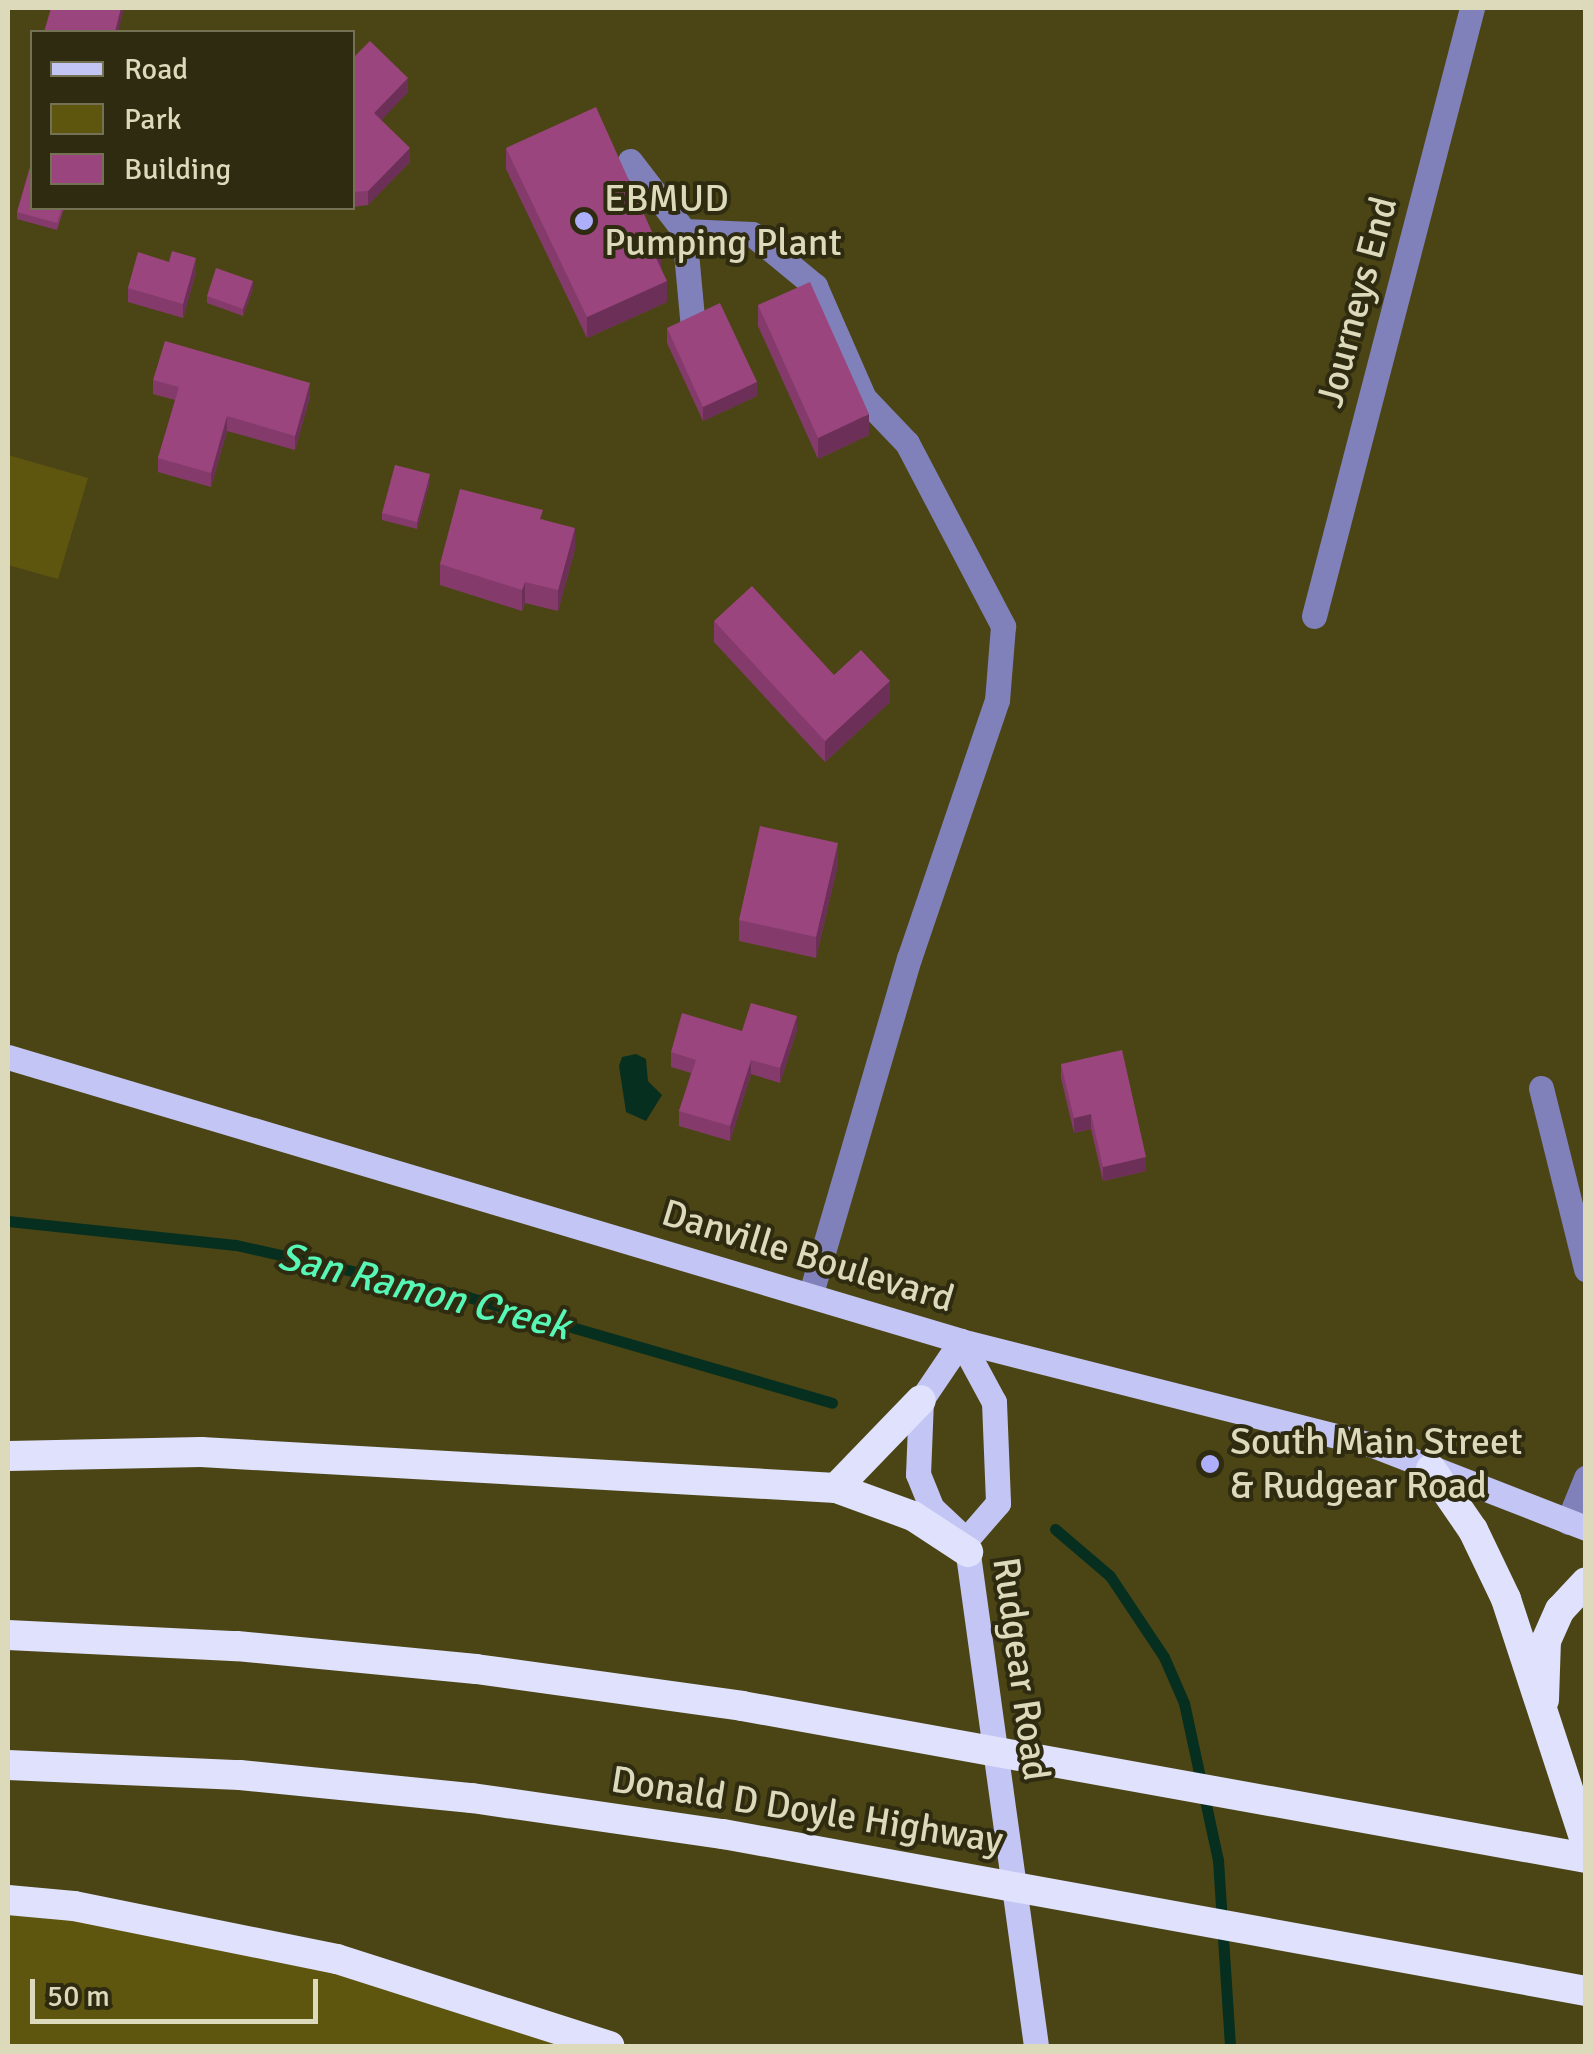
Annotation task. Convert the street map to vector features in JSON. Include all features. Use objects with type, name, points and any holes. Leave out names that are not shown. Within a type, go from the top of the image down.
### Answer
[{"type":"highway","points":[[836,1488],[921,1400]]},
{"type":"highway","points":[[8,1456],[202,1452],[836,1488],[913,1516],[967,1546]]},
{"type":"highway","points":[[1431,1469],[1490,1562],[1586,1844]]},
{"type":"highway","points":[[1543,1723],[1546,1641],[1560,1610],[1586,1582]]},
{"type":"highway","points":[[8,1635],[255,1648],[742,1706],[1586,1858]]},
{"type":"highway","name":"Donald D Doyle Highway","points":[[8,1765],[259,1777],[472,1798],[723,1834],[1586,1990]]},
{"type":"highway","points":[[8,1900],[74,1906],[337,1960],[608,2046]]},
{"type":"main road","name":"Danville Boulevard","points":[[8,1057],[961,1341],[1373,1445],[1577,1525]]},
{"type":"main road","points":[[921,1400],[961,1341]]},
{"type":"main road","name":"Rudgear Road","points":[[961,1341],[994,1402],[998,1504],[967,1546]]},
{"type":"main road","name":"Rudgear Road","points":[[921,1400],[918,1474],[931,1507],[967,1546],[1036,2046]]},
{"type":"street","name":"Journeys End","points":[[1314,616],[1472,8]]},
{"type":"street","points":[[630,161],[684,230],[693,328]]},
{"type":"street","points":[[684,230],[752,234],[815,286],[864,398],[907,443],[993,598],[1003,626],[997,700],[910,958],[811,1294]]},
{"type":"street","points":[[1541,1088],[1586,1269]]},
{"type":"street","points":[[1577,1525],[1586,1478]]},
{"type":"green space","points":[[8,455],[88,478],[58,579],[8,565]]},
{"type":"green space","points":[[8,1900],[202,1930],[609,2046],[8,2046]]},
{"type":"shaded area","points":[[636,1054],[646,1059],[648,1081],[662,1095],[646,1121],[626,1112],[619,1066],[622,1057]]},
{"type":"building","points":[[51,8],[121,8],[116,30],[45,30]]},
{"type":"building","points":[[370,41],[408,78],[374,113],[410,148],[368,191],[355,192],[355,56]]},
{"type":"building","name":"EBMUD Pumping Plant","points":[[596,107],[661,252],[655,256],[667,281],[587,317],[506,148]]},
{"type":"building","points":[[30,167],[30,210],[61,210],[57,223],[17,212]]},
{"type":"building","points":[[172,251],[196,258],[183,304],[128,288],[138,252],[169,262]]},
{"type":"building","points":[[216,268],[253,281],[243,309],[207,296]]},
{"type":"building","name":"EBMUD Pumping Plant","points":[[810,282],[869,414],[818,438],[758,305]]},
{"type":"building","name":"EBMUD Pumping Plant","points":[[720,303],[757,382],[703,407],[667,328]]},
{"type":"building","points":[[165,341],[310,383],[295,436],[227,416],[211,473],[158,458],[179,387],[153,380]]},
{"type":"building","points":[[395,465],[430,474],[417,522],[382,513]]},
{"type":"building","points":[[460,489],[543,510],[540,519],[575,528],[558,590],[525,582],[522,590],[440,564]]},
{"type":"building","points":[[752,586],[834,675],[861,650],[890,681],[825,741],[714,621]]},
{"type":"building","points":[[760,826],[838,843],[816,937],[739,920]]},
{"type":"building","points":[[751,1003],[797,1016],[780,1068],[751,1060],[730,1126],[679,1111],[696,1060],[671,1052],[682,1013],[742,1031]]},
{"type":"building","points":[[1122,1050],[1146,1157],[1103,1167],[1091,1114],[1074,1118],[1061,1064]]},
{"type":"waterway","name":"San Ramon Creek","points":[[8,1221],[236,1245],[468,1297],[832,1403]]},
{"type":"waterway","name":"San Ramon Creek","points":[[1055,1529],[1110,1576],[1164,1657],[1184,1703],[1218,1860],[1230,2046]]},
{"type":"place","name":"EBMUD Pumping Plant","points":[[584,221]]},
{"type":"place","name":"South Main Street & Rudgear Road","points":[[1210,1464]]}]
